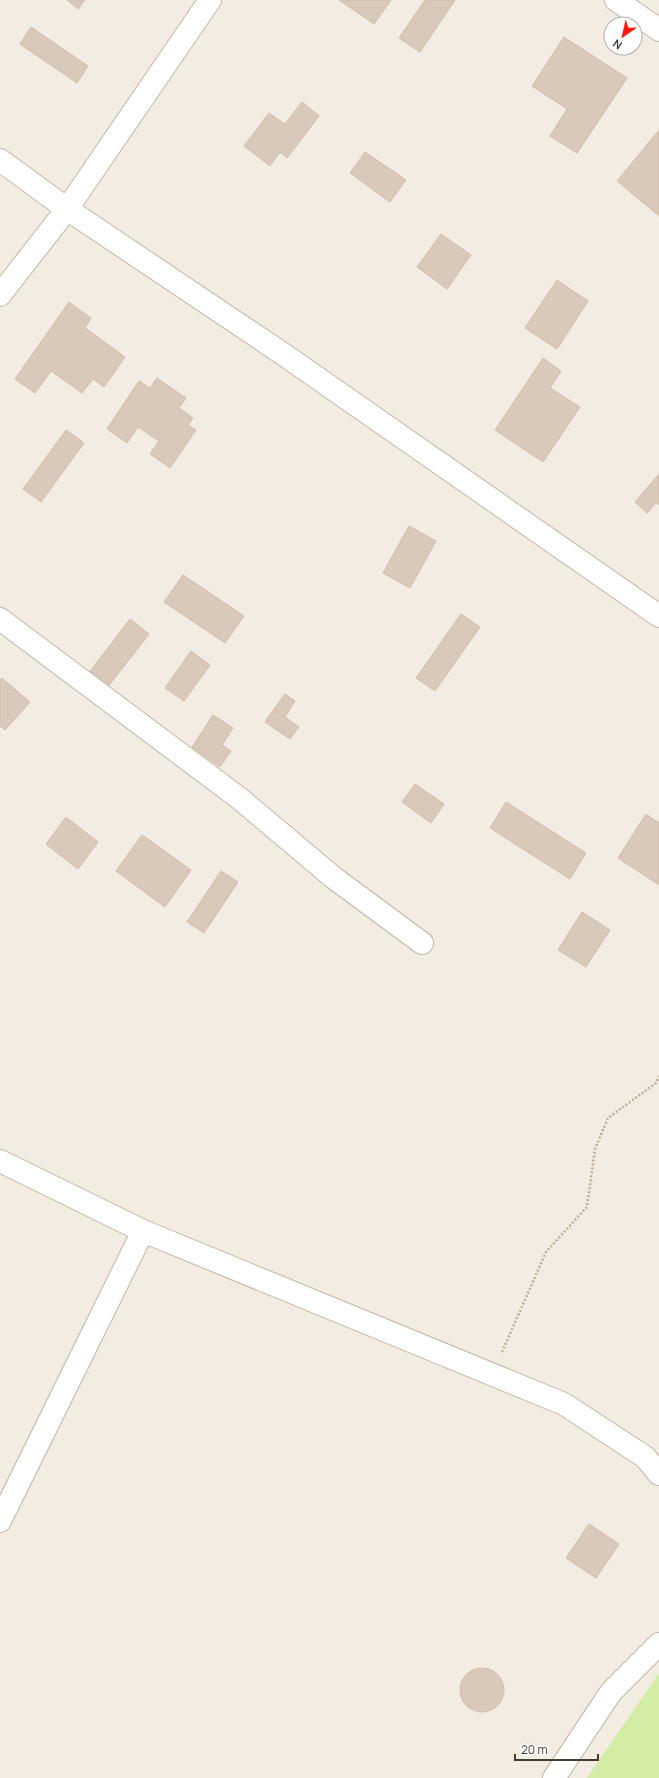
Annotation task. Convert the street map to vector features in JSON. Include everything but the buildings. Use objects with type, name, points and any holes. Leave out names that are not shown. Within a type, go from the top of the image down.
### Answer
[{"type":"street","points":[[0,295],[67,209],[210,0]]},
{"type":"street","points":[[616,0],[659,30]]},
{"type":"street","points":[[0,160],[67,209],[283,354],[659,616]]},
{"type":"street","points":[[0,619],[240,798],[334,878],[422,943]]},
{"type":"street","points":[[0,1161],[143,1231],[492,1373],[564,1404],[645,1457],[659,1474]]},
{"type":"street","points":[[0,1521],[143,1231]]},
{"type":"street","points":[[554,1778],[612,1692],[659,1644]]},
{"type":"path","points":[[492,1373],[546,1252],[587,1207],[594,1149],[608,1118],[656,1083],[659,1076]]},
{"type":"green space","points":[[659,1673],[659,1778],[587,1778]]}]
